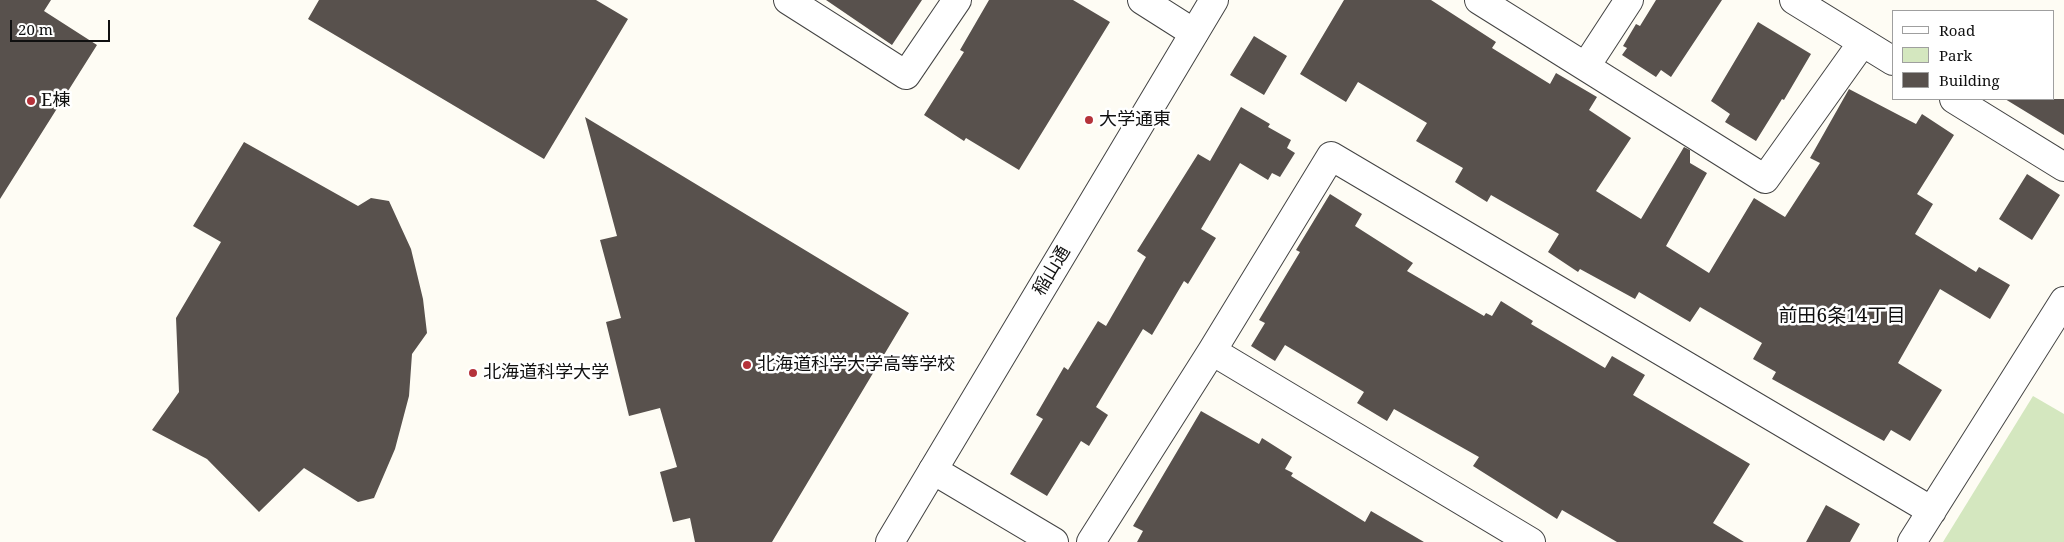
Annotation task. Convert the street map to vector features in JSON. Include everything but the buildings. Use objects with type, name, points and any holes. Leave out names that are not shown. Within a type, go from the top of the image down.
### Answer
[{"type":"street","points":[[788,0],[906,75],[957,0]]},
{"type":"street","points":[[1142,0],[1194,33]]},
{"type":"street","name":"稲山通","points":[[890,542],[1214,0]]},
{"type":"street","points":[[1479,0],[1766,179],[1862,42]]},
{"type":"street","points":[[1586,66],[1629,0]]},
{"type":"street","points":[[1794,0],[1892,60]]},
{"type":"street","points":[[1956,100],[2064,167]]},
{"type":"street","points":[[1091,542],[1212,351],[1331,156],[1932,511]]},
{"type":"street","points":[[1912,542],[2062,309]]},
{"type":"street","points":[[1212,351],[1531,542]]},
{"type":"street","points":[[933,470],[1054,542]]},
{"type":"green space","points":[[2033,396],[2064,414],[2064,542],[1943,542]]},
{"type":"place","name":"E棟","points":[[31,101]]},
{"type":"place","name":"大学通東","points":[[1089,120]]},
{"type":"place","name":"北海道科学大学高等学校","points":[[747,365]]},
{"type":"place","name":"北海道科学大学","points":[[473,373]]},
{"type":"district","name":"前田6条14丁目","points":[[1842,317]]}]
